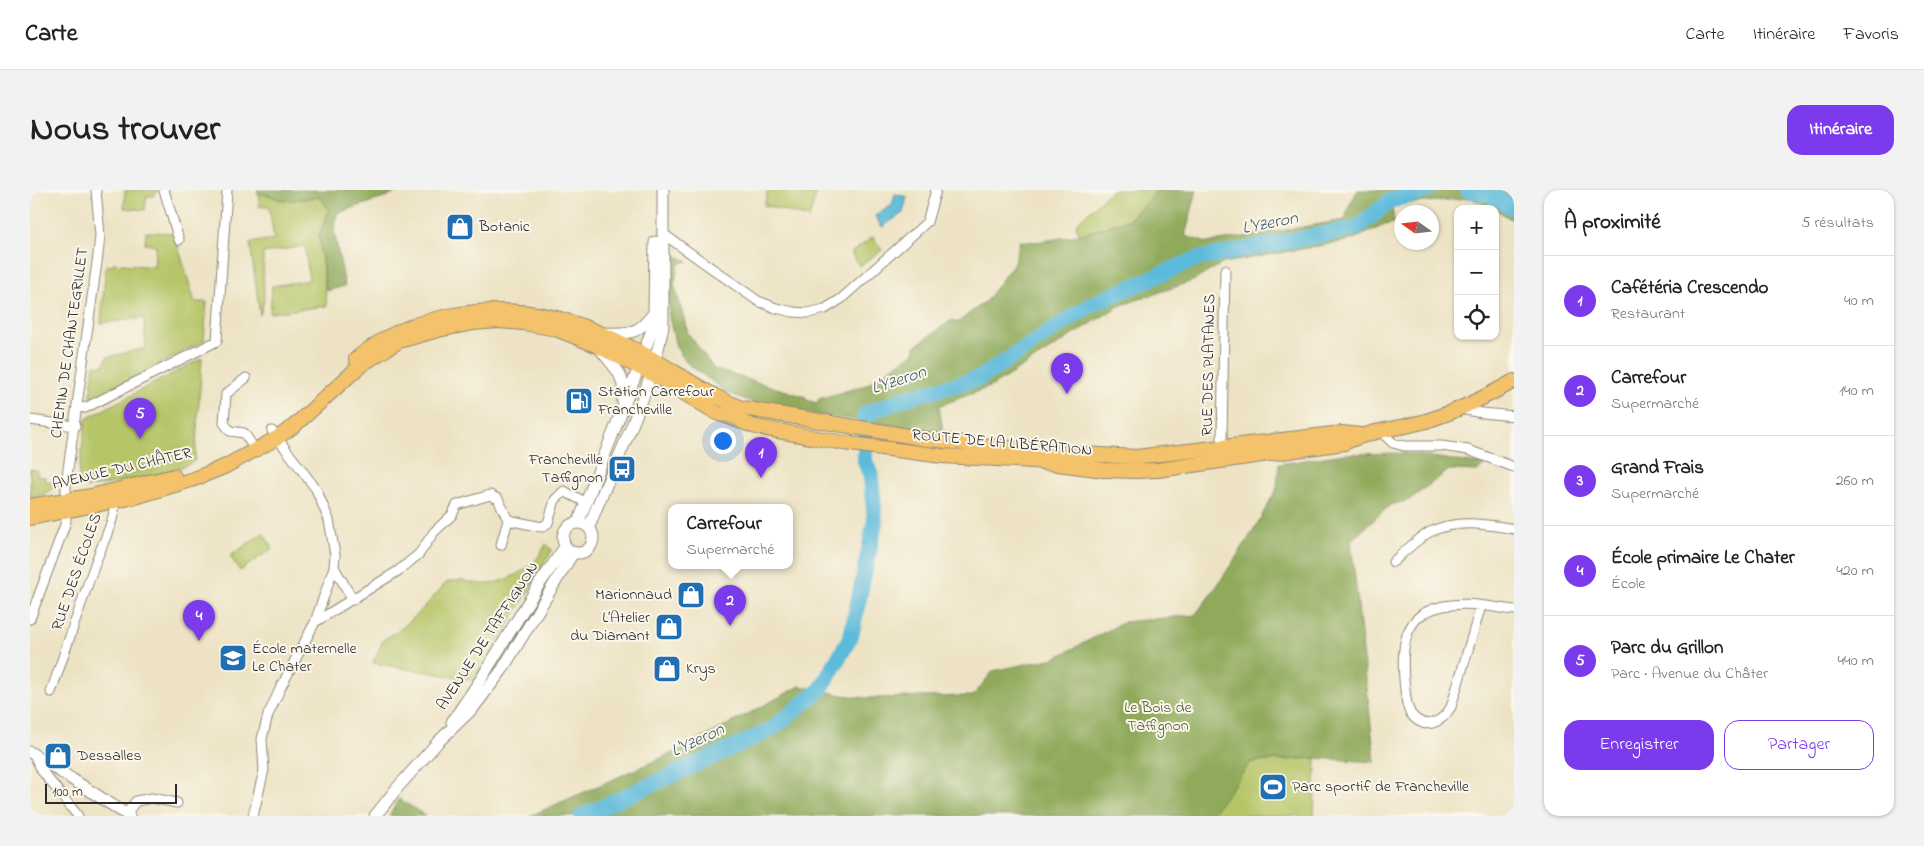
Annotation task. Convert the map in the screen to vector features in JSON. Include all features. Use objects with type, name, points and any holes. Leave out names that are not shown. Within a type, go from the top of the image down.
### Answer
[{"type":"main road","name":"AVENUE DU CHÂTER","points":[[30,518],[66,506],[114,496],[200,469],[254,447],[275,435],[301,408],[369,348],[397,337],[421,322],[481,311],[505,310],[544,315],[601,332],[648,364]]},
{"type":"main road","name":"AVENUE DU CHÂTER","points":[[397,337],[472,323],[499,321],[524,323],[556,329],[648,364]]},
{"type":"main road","name":"ROUTE DE LA LIBÉRATION","points":[[648,364],[722,401],[742,408],[848,427],[1024,450],[1130,457],[1224,454]]},
{"type":"main road","name":"ROUTE DE LA LIBÉRATION","points":[[648,364],[717,413],[756,427],[844,443],[942,456],[1136,471],[1158,470],[1224,454],[1342,433],[1361,435],[1424,421],[1461,409],[1514,381]]},
{"type":"main road","name":"AVENUE DU CHÂTER","points":[[30,506],[66,506]]},
{"type":"street","name":"CHEMIN DE CHANTEGRILLET","points":[[30,619],[66,522],[66,483],[78,408],[100,236],[96,190]]},
{"type":"street","points":[[164,190],[179,240]]},
{"type":"street","points":[[78,408],[85,408],[217,341],[227,190]]},
{"type":"street","points":[[662,233],[758,301],[793,312],[808,313],[825,309],[841,299],[927,222],[936,190]]},
{"type":"street","points":[[648,364],[663,326],[662,233],[659,193]]},
{"type":"street","points":[[648,364],[654,313],[659,193]]},
{"type":"street","name":"RUE DES PLATANES","points":[[1224,454],[1225,270]]},
{"type":"street","points":[[601,332],[638,330],[644,326],[654,313]]},
{"type":"street","points":[[598,346],[617,370],[622,381],[624,406]]},
{"type":"street","name":"AVENUE DE TAFFIGNON","points":[[584,526],[587,503],[624,406],[648,364]]},
{"type":"street","name":"AVENUE DE TAFFIGNON","points":[[584,526],[595,508],[615,466],[648,364]]},
{"type":"street","points":[[246,378],[226,394],[224,423],[230,431],[244,433],[254,447]]},
{"type":"street","name":"ROUTE DE LA LIBÉRATION","points":[[1461,409],[1514,416]]},
{"type":"street","points":[[30,420],[75,426]]},
{"type":"street","points":[[1380,431],[1393,443],[1404,446],[1442,446],[1468,450],[1514,467]]},
{"type":"street","points":[[253,816],[264,770],[262,739],[268,715],[315,622],[334,568],[335,555],[329,520],[316,489],[275,435]]},
{"type":"street","points":[[508,520],[542,527],[548,523],[555,500],[564,491],[587,503]]},
{"type":"street","name":"RUE DES ÉCOLES","points":[[51,692],[111,522],[114,496]]},
{"type":"street","points":[[315,622],[398,571],[419,554],[434,532],[452,515],[457,504],[490,496],[498,499],[508,520],[501,545]]},
{"type":"street","points":[[1393,562],[1430,532],[1456,524],[1487,524],[1514,529]]},
{"type":"street","name":"AVENUE DE TAFFIGNON","points":[[569,526],[584,526],[593,536],[592,545],[586,552],[569,550],[562,538],[563,533],[569,526]]},
{"type":"street","name":"AVENUE DE TAFFIGNON","points":[[375,816],[398,786],[438,742],[481,679],[538,586],[569,550]]},
{"type":"street","points":[[334,568],[353,600]]},
{"type":"street","points":[[1481,606],[1451,707],[1438,722],[1429,724],[1419,721],[1407,707],[1402,666],[1404,644],[1410,626],[1420,615],[1429,610],[1464,604],[1481,606],[1514,610]]},
{"type":"street","points":[[33,755],[128,815],[136,801],[152,798],[177,803]]},
{"type":"street","points":[[33,755],[42,772],[78,816]]},
{"type":"green space","points":[[125,190],[158,190],[154,196],[147,196],[145,210],[124,208]]},
{"type":"green space","points":[[257,190],[401,190],[384,198],[337,213],[334,231],[345,286],[326,291],[319,235],[329,210],[320,197],[284,201],[258,193]]},
{"type":"green space","points":[[768,190],[795,190],[816,195],[809,218],[764,205]]},
{"type":"green space","points":[[1112,190],[1158,190],[1130,219],[1079,235],[1076,224]]},
{"type":"green space","points":[[1157,190],[1197,190],[1185,236],[1207,243],[1345,220],[1350,204],[1358,190],[1514,190],[1514,221],[1499,212],[1499,205],[1486,205],[1470,198],[1392,205],[1394,223],[1351,240],[1223,263],[1193,281],[1119,306],[992,386],[939,406],[943,432],[764,407],[726,392],[686,362],[676,347],[669,317],[667,252],[688,261],[679,264],[674,284],[688,333],[714,369],[806,397],[806,400],[817,403],[819,399],[866,385],[915,352],[915,346],[952,320],[957,323],[986,301],[1014,263],[1020,241],[1037,242],[1079,235],[1130,219]]},
{"type":"green space","points":[[258,193],[284,201],[320,197],[330,210],[319,235],[327,306],[270,313],[272,286],[309,280],[305,246],[263,253],[264,300],[260,315],[250,243],[274,239],[269,206],[260,207]]},
{"type":"green space","points":[[146,232],[174,233],[195,302],[207,302],[204,341],[90,400],[94,365],[103,366],[107,357],[146,348],[144,318],[101,323],[106,265],[112,266],[113,263],[154,267],[156,245],[145,244]]},
{"type":"green space","points":[[873,237],[882,250],[859,266],[851,253]]},
{"type":"green space","points":[[202,358],[195,460],[187,465],[160,474],[87,488],[78,480],[86,419]]},
{"type":"green space","name":"Le Bois de Taffignon","points":[[1405,453],[1485,465],[1478,471],[1449,470],[1409,500],[1390,505],[1351,541],[1375,762],[1316,758],[1251,762],[1210,816],[530,816],[686,747],[800,686],[867,698],[973,696],[993,671],[1055,658],[1124,622],[1195,615],[1217,586],[1254,530],[1277,488],[1279,464],[1344,454]]},
{"type":"green space","points":[[30,469],[37,470],[37,476],[45,477],[45,481],[57,483],[52,490],[45,494],[30,497]]},
{"type":"green space","points":[[263,533],[273,548],[240,571],[230,556]]},
{"type":"green space","points":[[546,544],[552,550],[495,648],[473,680],[373,663],[383,640],[398,631],[417,615],[447,582],[461,581],[488,584],[501,581],[532,564]]},
{"type":"green space","name":"Parc sportif de Francheville","points":[[1316,758],[1314,816],[1210,816],[1250,762]]},
{"type":"green space","points":[[399,799],[426,816],[389,816]]},
{"type":"water","points":[[895,194],[907,197],[903,213],[882,227],[875,216],[892,205]]},
{"type":"waterway","name":"L'Yzeron","points":[[582,816],[769,731],[821,689],[851,636],[875,522],[871,476],[865,461],[865,414],[906,398],[980,378],[1092,304],[1196,259],[1357,228],[1390,201],[1428,190]]},
{"type":"waterway","name":"L'Yzeron","points":[[1468,190],[1489,194],[1514,208]]},
{"type":"place","name":"Botanic","points":[[460,227]]},
{"type":"place","name":"Grand Frais","points":[[1067,394]]},
{"type":"place","name":"Station Carrefour Francheville","points":[[579,401]]},
{"type":"place","name":"Parc du Grillon","points":[[140,439]]},
{"type":"place","name":"Francheville Taffignon","points":[[622,469]]},
{"type":"place","name":"Cafétéria Crescendo","points":[[761,478]]},
{"type":"place","name":"Marionnaud","points":[[691,595]]},
{"type":"place","name":"Carrefour","points":[[730,626]]},
{"type":"place","name":"L’Atelier du Diamant","points":[[669,627]]},
{"type":"place","name":"École primaire Le Chater","points":[[199,641]]},
{"type":"place","name":"École maternelle Le Chater","points":[[233,658]]},
{"type":"place","name":"Krys","points":[[667,669]]},
{"type":"place","name":"Dessalles","points":[[58,756]]},
{"type":"place","name":"Parc sportif de Francheville","points":[[1273,787]]}]
